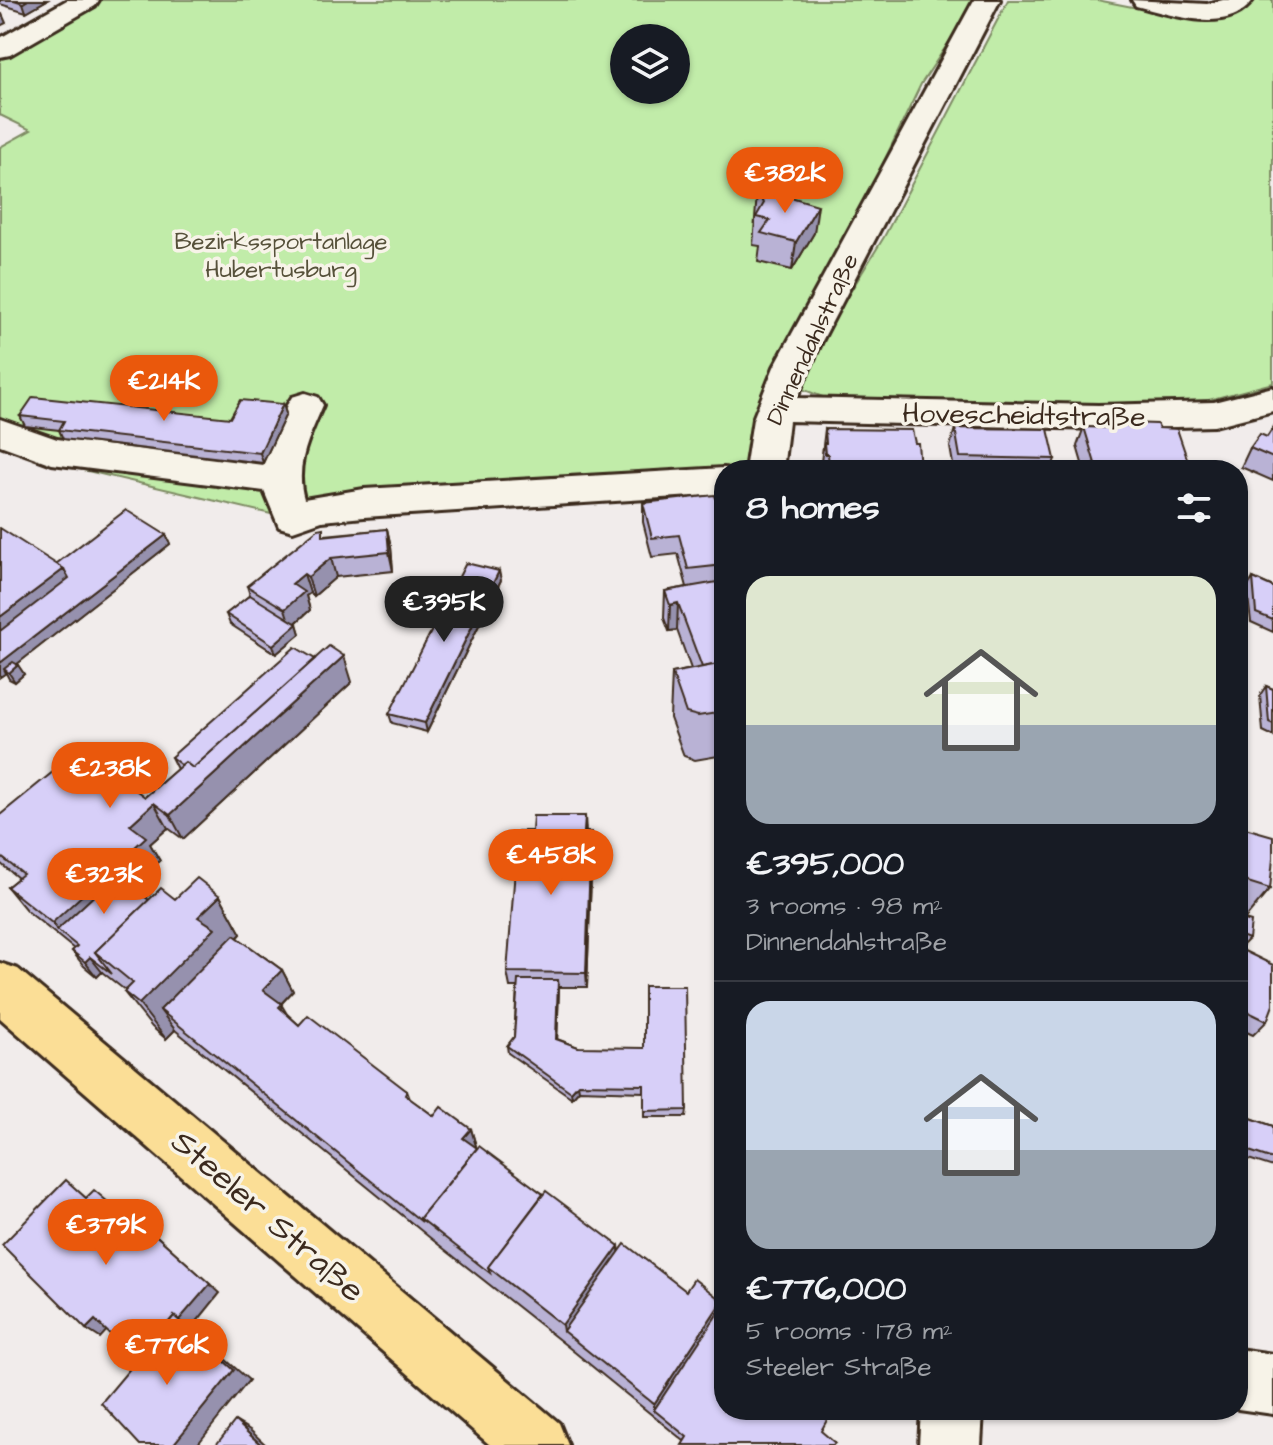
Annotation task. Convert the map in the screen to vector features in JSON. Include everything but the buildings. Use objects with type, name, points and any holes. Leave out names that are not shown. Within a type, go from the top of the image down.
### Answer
[{"type":"main road","name":"Steeler Straße","points":[[6,1001],[537,1445]]},
{"type":"street","points":[[0,49],[86,0]]},
{"type":"street","name":"Dinnendahlstraße","points":[[764,460],[763,446],[774,409],[937,87],[987,0]]},
{"type":"street","points":[[1145,0],[1200,11],[1219,11],[1240,0]]},
{"type":"street","name":"Hovescheidtstraße","points":[[774,409],[1113,417],[1214,414],[1273,399]]},
{"type":"street","points":[[305,405],[278,480],[283,501],[293,517],[319,508],[364,503],[714,482]]},
{"type":"street","points":[[0,431],[52,451],[278,480]]},
{"type":"street","points":[[1248,1380],[1273,1384]]},
{"type":"street","points":[[950,1445],[951,1420]]},
{"type":"green space","name":"Bezirkssportanlage Hubertusburg","points":[[93,0],[977,0],[921,84],[849,234],[768,378],[757,406],[747,460],[714,460],[714,472],[284,517],[45,461],[0,445],[0,147],[31,130],[0,115],[0,53]]},
{"type":"green space","points":[[1008,0],[1097,0],[1178,16],[1219,19],[1232,12],[1243,0],[1273,0],[1273,383],[1205,401],[1097,408],[828,399],[802,389],[839,310],[884,237]]}]
